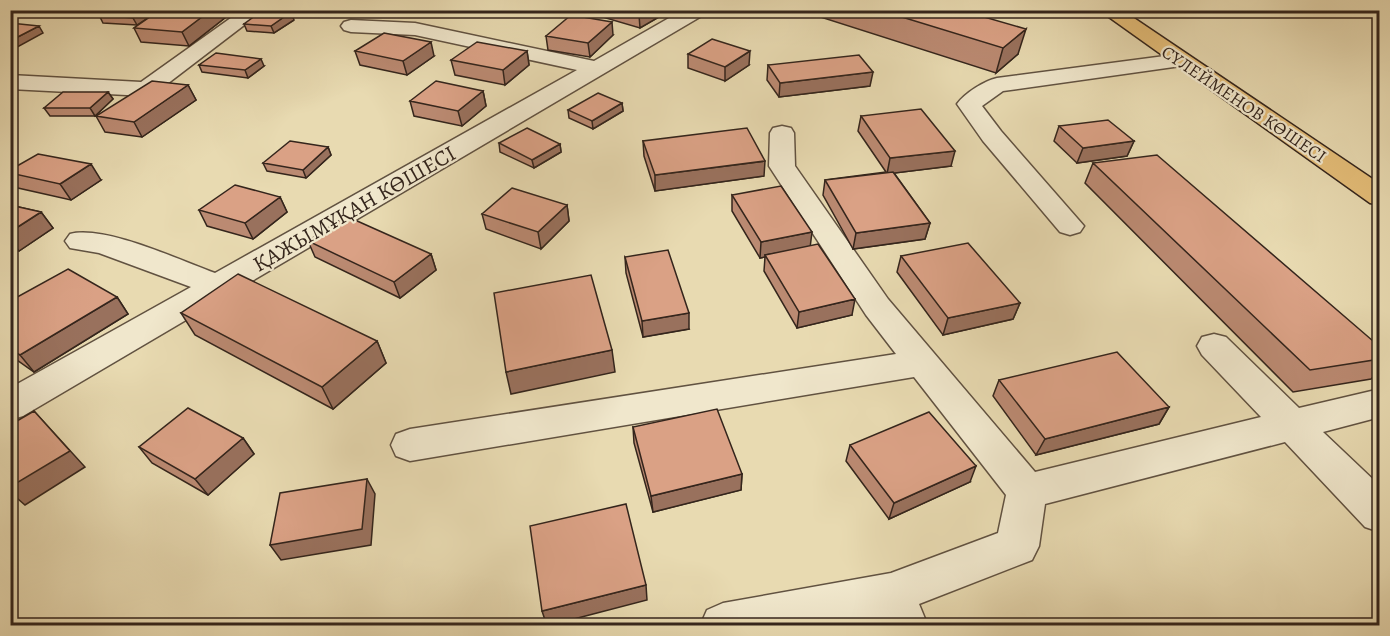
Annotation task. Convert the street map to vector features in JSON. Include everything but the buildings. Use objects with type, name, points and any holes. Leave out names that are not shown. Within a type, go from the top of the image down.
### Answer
[{"type":"main road","name":"СҮЛЕЙМЕНОВ КӨШЕСІ","points":[[1108,10],[1380,197]]},
{"type":"street","points":[[10,82],[146,89],[255,10]]},
{"type":"street","name":"ҚАЖЫМҰҚАН КӨШЕСІ","points":[[10,406],[698,10]]},
{"type":"street","points":[[351,26],[415,29],[598,68]]},
{"type":"street","points":[[1070,226],[992,136],[969,104],[997,85],[1180,60]]},
{"type":"street","points":[[723,626],[898,610],[1017,546],[1027,491],[876,307],[782,166],[782,133]]},
{"type":"street","points":[[80,241],[104,244],[219,286]]},
{"type":"street","points":[[1214,346],[1380,514]]},
{"type":"street","points":[[410,445],[922,363]]},
{"type":"street","points":[[1027,491],[1380,404]]}]
